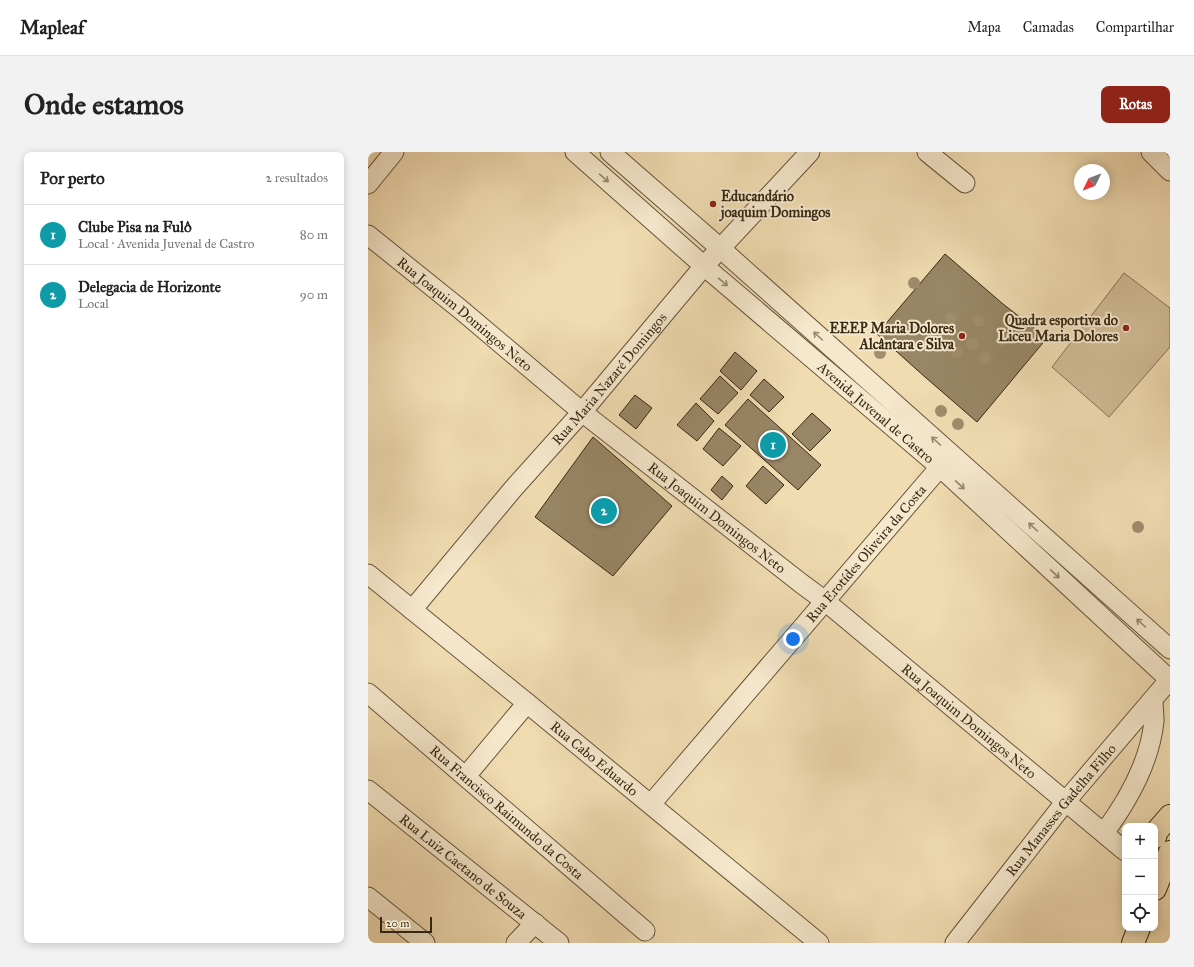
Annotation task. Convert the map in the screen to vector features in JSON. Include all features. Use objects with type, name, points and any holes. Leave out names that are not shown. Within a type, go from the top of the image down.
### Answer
[{"type":"highway","points":[[1158,830],[1170,816]]},
{"type":"highway","points":[[1158,882],[1170,852]]},
{"type":"highway","points":[[1122,943],[1125,931]]},
{"type":"highway","points":[[1134,943],[1139,931]]},
{"type":"street","points":[[368,184],[394,152]]},
{"type":"street","name":"Avenida Juvenal de Castro","points":[[575,152],[704,266],[940,467],[1170,680]]},
{"type":"street","name":"Avenida Juvenal de Castro","points":[[610,152],[720,248],[1170,649]]},
{"type":"street","name":"Rua Maria Nazaré Domingos","points":[[412,610],[514,489],[582,412],[704,266],[810,152]]},
{"type":"street","points":[[927,152],[965,184]]},
{"type":"street","points":[[1151,152],[1170,171]]},
{"type":"street","name":"Rua Joaquim Domingos Neto","points":[[368,235],[460,309],[582,412],[825,601],[1122,848]]},
{"type":"street","name":"Rua Erotídes Oliveira da Costa","points":[[651,804],[940,467]]},
{"type":"street","name":"Rua Cabo Eduardo","points":[[368,574],[819,943]]},
{"type":"street","name":"Rua Manasses Gadelha Filho","points":[[955,943],[1066,801],[1170,680]]},
{"type":"street","name":"Rua Francisco Raimundo da Costa","points":[[368,693],[645,931]]},
{"type":"street","points":[[1104,833],[1125,802],[1141,770],[1151,739],[1154,721],[1153,700]]},
{"type":"street","points":[[466,776],[527,703]]},
{"type":"street","name":"Rua Luiz Caetano de Souza","points":[[368,790],[559,943]]},
{"type":"street","points":[[368,897],[425,943]]},
{"type":"street","points":[[516,943],[535,923]]},
{"type":"shaded area","name":"Quadra esportiva do Liceu Maria Dolores","points":[[1124,273],[1170,308],[1170,347],[1109,417],[1052,367]]},
{"type":"building","name":"EEEP Maria Dolores Alcântara e Silva","points":[[945,254],[1003,304],[1047,338],[977,422],[877,334]]},
{"type":"building","points":[[735,352],[757,371],[741,390],[720,371]]},
{"type":"building","points":[[720,376],[738,393],[718,414],[700,399]]},
{"type":"building","points":[[764,379],[784,397],[769,412],[750,395]]},
{"type":"building","points":[[635,395],[652,408],[636,429],[619,415]]},
{"type":"building","points":[[748,399],[821,465],[798,490],[725,425]]},
{"type":"building","points":[[696,403],[714,421],[697,441],[677,425]]},
{"type":"building","points":[[812,413],[831,430],[810,451],[792,434]]},
{"type":"building","points":[[719,428],[741,446],[723,466],[703,449]]},
{"type":"building","points":[[593,437],[672,506],[613,576],[535,517]]},
{"type":"building","points":[[763,466],[784,485],[766,504],[746,486]]},
{"type":"building","points":[[722,476],[733,486],[722,500],[711,490]]},
{"type":"place","name":"Educandário joaquim Domingos","points":[[713,204]]},
{"type":"place","name":"Quadra esportiva do Liceu Maria Dolores","points":[[1126,328]]},
{"type":"place","name":"EEEP Maria Dolores Alcântara e Silva","points":[[962,336]]},
{"type":"place","name":"Clube Pisa na Fulô","points":[[773,445]]},
{"type":"place","name":"Delegacia de Horizonte","points":[[604,511]]}]
